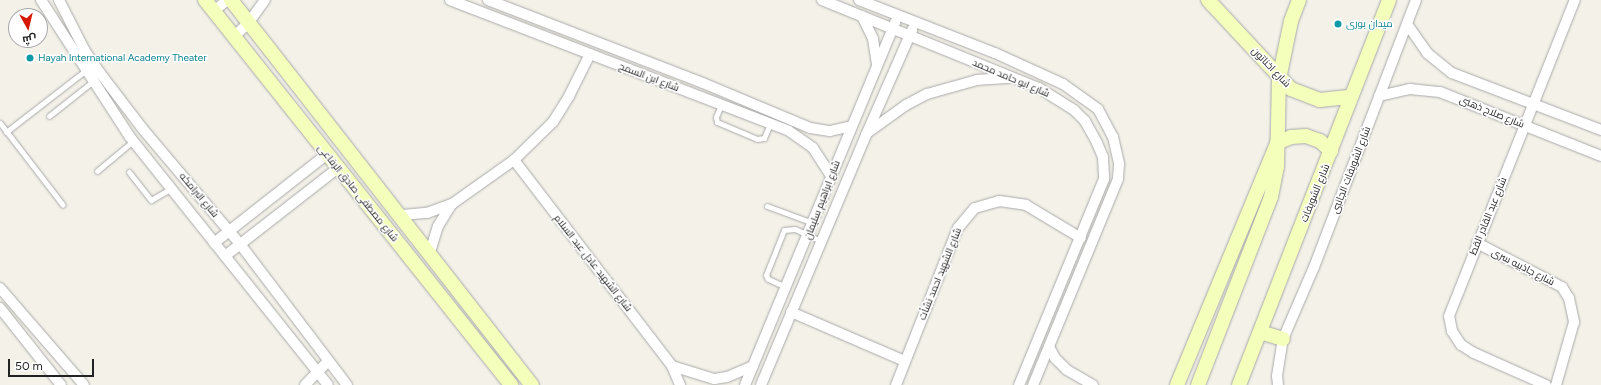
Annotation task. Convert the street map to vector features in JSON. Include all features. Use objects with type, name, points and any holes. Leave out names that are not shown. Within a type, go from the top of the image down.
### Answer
[{"type":"street","name":"شارع البرامكه","points":[[41,0],[92,82],[131,139],[328,385]]},
{"type":"street","name":"شارع البرامكه","points":[[59,0],[85,51],[142,128],[240,244],[347,385]]},
{"type":"street","points":[[209,5],[227,0]]},
{"type":"street","name":"شارع مصطفى صادق الرفاعى","points":[[231,0],[402,215],[532,385]]},
{"type":"street","points":[[234,37],[249,22],[265,0]]},
{"type":"street","name":"شارع ابن السمح","points":[[450,0],[770,124],[803,139],[820,157],[831,176]]},
{"type":"street","name":"شارع ابن السمح","points":[[488,0],[703,83],[810,128],[830,131],[852,126]]},
{"type":"street","name":"شارع ابو حامد محمد","points":[[822,0],[1039,88],[1074,110],[1085,121],[1103,156],[1104,179],[1023,384]]},
{"type":"street","name":"شارع ابو حامد محمد","points":[[859,0],[995,53],[1063,84],[1098,109],[1117,152],[1118,179],[1033,385]]},
{"type":"street","name":"شارع اخناتون","points":[[1208,0],[1279,79],[1305,96],[1336,100],[1351,97]]},
{"type":"street","points":[[1198,385],[1271,197],[1277,167],[1279,79],[1291,21],[1299,0]]},
{"type":"street","name":"شارع الشويفات","points":[[1239,385],[1389,0]]},
{"type":"street","name":"شارع الشويفات الجانبى","points":[[1278,385],[1276,376],[1284,339],[1314,267],[1416,0]]},
{"type":"street","name":"شارع عبد القادر القط","points":[[1546,385],[1474,353],[1460,344],[1452,331],[1449,316],[1453,301],[1575,0]]},
{"type":"street","name":"شارع مصطفى صادق الرفاعى","points":[[209,5],[511,385]]},
{"type":"street","name":"شارع ابراهيم سليمان","points":[[745,385],[808,236],[831,176],[898,15]]},
{"type":"street","points":[[862,16],[873,39],[877,64]]},
{"type":"street","name":"شارع ابراهيم سليمان","points":[[761,385],[866,135],[916,22]]},
{"type":"street","name":"شارع صلاح ذهنى","points":[[1407,24],[1417,41],[1438,64],[1471,82],[1601,130]]},
{"type":"street","points":[[402,215],[427,213],[452,204],[514,160],[553,122],[569,96],[590,54]]},
{"type":"street","points":[[866,135],[906,105],[927,94],[977,80],[1016,78]]},
{"type":"street","name":"شارع صلاح ذهنى","points":[[1379,96],[1410,89],[1440,92],[1601,156]]},
{"type":"street","points":[[131,139],[142,128]]},
{"type":"street","points":[[1177,385],[1277,143],[1291,137],[1306,136],[1320,141],[1331,151]]},
{"type":"street","points":[[1103,156],[1117,152]]},
{"type":"street","points":[[214,242],[327,154]]},
{"type":"street","name":"شارع الشهيد عادل عبد السلام","points":[[514,160],[672,366],[680,385]]},
{"type":"street","points":[[225,256],[338,168]]},
{"type":"street","name":"شارع الشهيد احمد نشأت","points":[[896,385],[958,228],[964,218],[975,208],[999,201],[1026,205],[1081,238]]},
{"type":"street","points":[[430,252],[438,226],[452,204]]},
{"type":"street","name":"شارع جاذبيه سرى","points":[[1477,243],[1562,286],[1570,298],[1574,310],[1574,322],[1556,385]]},
{"type":"street","points":[[0,288],[84,385]]},
{"type":"street","points":[[0,308],[61,385]]},
{"type":"street","points":[[791,312],[905,361]]},
{"type":"street","points":[[1260,332],[1284,339]]},
{"type":"street","points":[[1049,347],[1067,370],[1093,385]]},
{"type":"street","points":[[44,364],[58,356]]},
{"type":"street","points":[[305,385],[328,361]]},
{"type":"street","points":[[672,366],[714,379],[727,377],[753,366]]},
{"type":"lane","points":[[6,132],[85,71]]},
{"type":"lane","points":[[50,116],[92,82]]},
{"type":"lane","points":[[721,105],[716,117],[717,122],[757,139],[764,138],[770,124]]},
{"type":"lane","points":[[0,123],[62,204]]},
{"type":"lane","points":[[97,171],[131,139]]},
{"type":"lane","points":[[129,172],[151,200],[170,189]]},
{"type":"lane","points":[[767,206],[813,223]]},
{"type":"lane","points":[[786,287],[768,279],[766,274],[784,230],[789,228],[821,242]]},
{"type":"place","name":"ميدان بورى","points":[[1338,24]]},
{"type":"place","name":"Hayah International Academy Theater","points":[[30,58]]}]
